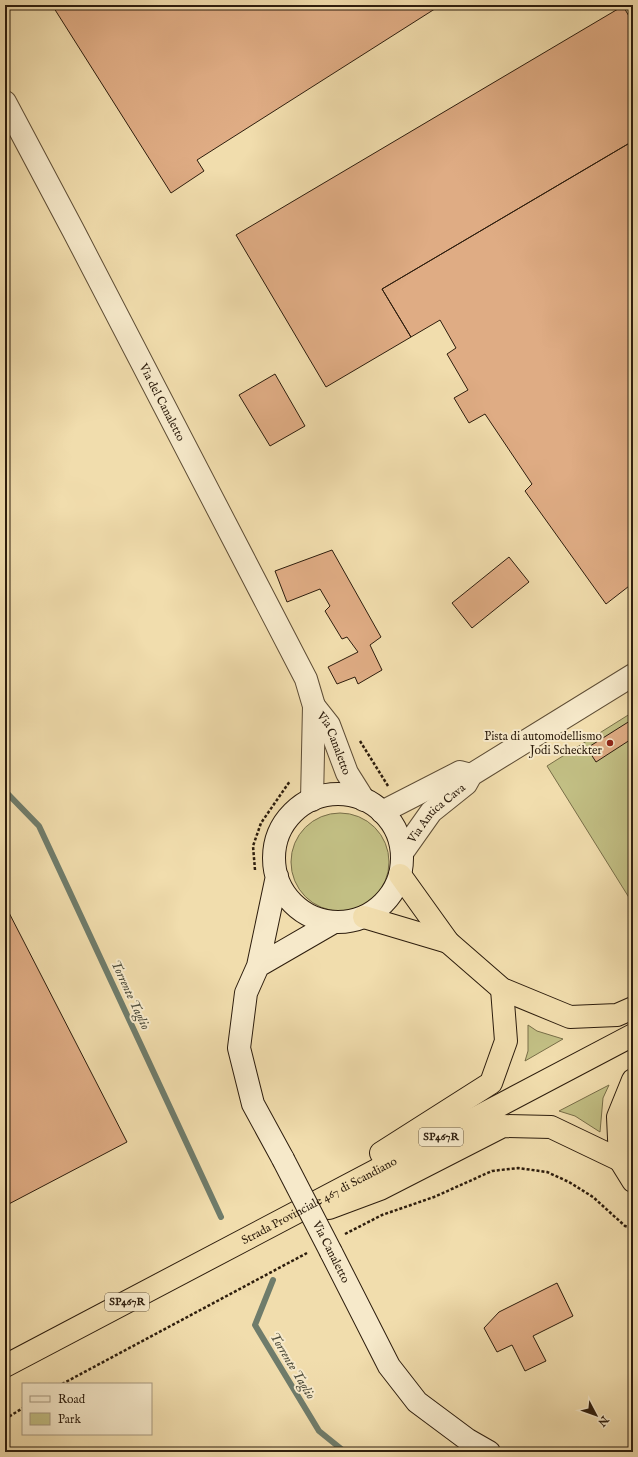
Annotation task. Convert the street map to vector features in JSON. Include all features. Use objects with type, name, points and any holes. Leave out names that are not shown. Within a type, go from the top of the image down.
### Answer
[{"type":"highway","points":[[400,875],[448,942],[502,989],[570,1017],[617,1015],[633,1008]]},
{"type":"highway","points":[[364,917],[448,942]]},
{"type":"highway","points":[[248,1238],[491,1084],[506,1042],[502,989]]},
{"type":"highway","name":"Strada Provinciale 467 di Scandiano","points":[[5,1366],[633,1035]]},
{"type":"highway","points":[[633,1080],[618,1117],[620,1160],[633,1181]]},
{"type":"highway","points":[[248,1238],[380,1189],[502,1126],[551,1127],[620,1160]]},
{"type":"street","name":"Via del Canaletto","points":[[5,102],[280,627],[306,679],[314,706]]},
{"type":"street","name":"Via Antica Cava","points":[[402,853],[431,812],[466,784],[471,775],[633,675]]},
{"type":"street","name":"Via Canaletto","points":[[312,800],[314,706]]},
{"type":"street","name":"Via Canaletto","points":[[314,706],[329,724],[347,774],[373,806]]},
{"type":"street","name":"Via Antica Cava","points":[[373,806],[460,772],[471,775]]},
{"type":"street","points":[[338,794],[351,796],[373,806],[396,830],[402,853],[400,875],[396,885],[383,904],[364,917],[354,920],[334,922],[309,915],[298,908],[281,888],[277,876],[275,850],[283,826],[301,807],[312,800],[338,794]]},
{"type":"street","name":"Via Canaletto","points":[[277,876],[258,966],[246,993],[239,1048],[253,1104],[283,1159],[389,1366],[417,1402],[468,1440],[489,1452]]},
{"type":"street","points":[[258,966],[334,922]]},
{"type":"path","points":[[5,1419],[22,1409]]},
{"type":"green space","points":[[633,712],[633,904],[547,766]]},
{"type":"green space","points":[[340,813],[359,817],[374,828],[385,843],[389,862],[385,881],[374,896],[359,907],[340,911],[321,907],[306,896],[295,881],[291,862],[295,843],[306,828],[321,817]]},
{"type":"green space","points":[[528,1025],[537,1031],[563,1039],[525,1061],[528,1051]]},
{"type":"green space","points":[[609,1085],[603,1098],[600,1132],[575,1116],[559,1111]]},
{"type":"building","points":[[52,5],[441,5],[197,160],[204,171],[171,193]]},
{"type":"building","points":[[623,6],[633,23],[633,141],[382,289],[411,337],[326,387],[236,235]]},
{"type":"building","points":[[633,141],[633,583],[606,604],[525,491],[532,484],[485,414],[469,423],[454,398],[468,390],[447,354],[456,348],[440,320],[411,337],[382,289]]},
{"type":"building","points":[[275,374],[305,426],[270,446],[239,395]]},
{"type":"building","points":[[332,550],[381,637],[370,645],[382,670],[358,684],[355,677],[337,684],[328,667],[358,652],[347,637],[342,639],[325,611],[330,606],[320,589],[287,602],[275,571]]},
{"type":"building","points":[[509,557],[529,582],[472,628],[452,603]]},
{"type":"building","name":"Pista di automodellismo Jodi Scheckter","points":[[633,719],[633,738],[596,762],[587,748]]},
{"type":"building","points":[[5,905],[127,1142],[5,1206]]},
{"type":"building","points":[[557,1283],[573,1316],[533,1336],[546,1361],[525,1371],[512,1345],[497,1352],[484,1328],[499,1312]]},
{"type":"waterway","name":"Torrente Taglio","points":[[5,791],[39,826],[221,1217]]},
{"type":"waterway","name":"Torrente Taglio","points":[[273,1280],[255,1325],[319,1431],[345,1452]]},
{"type":"place","name":"Pista di automodellismo Jodi Scheckter","points":[[610,743]]}]
